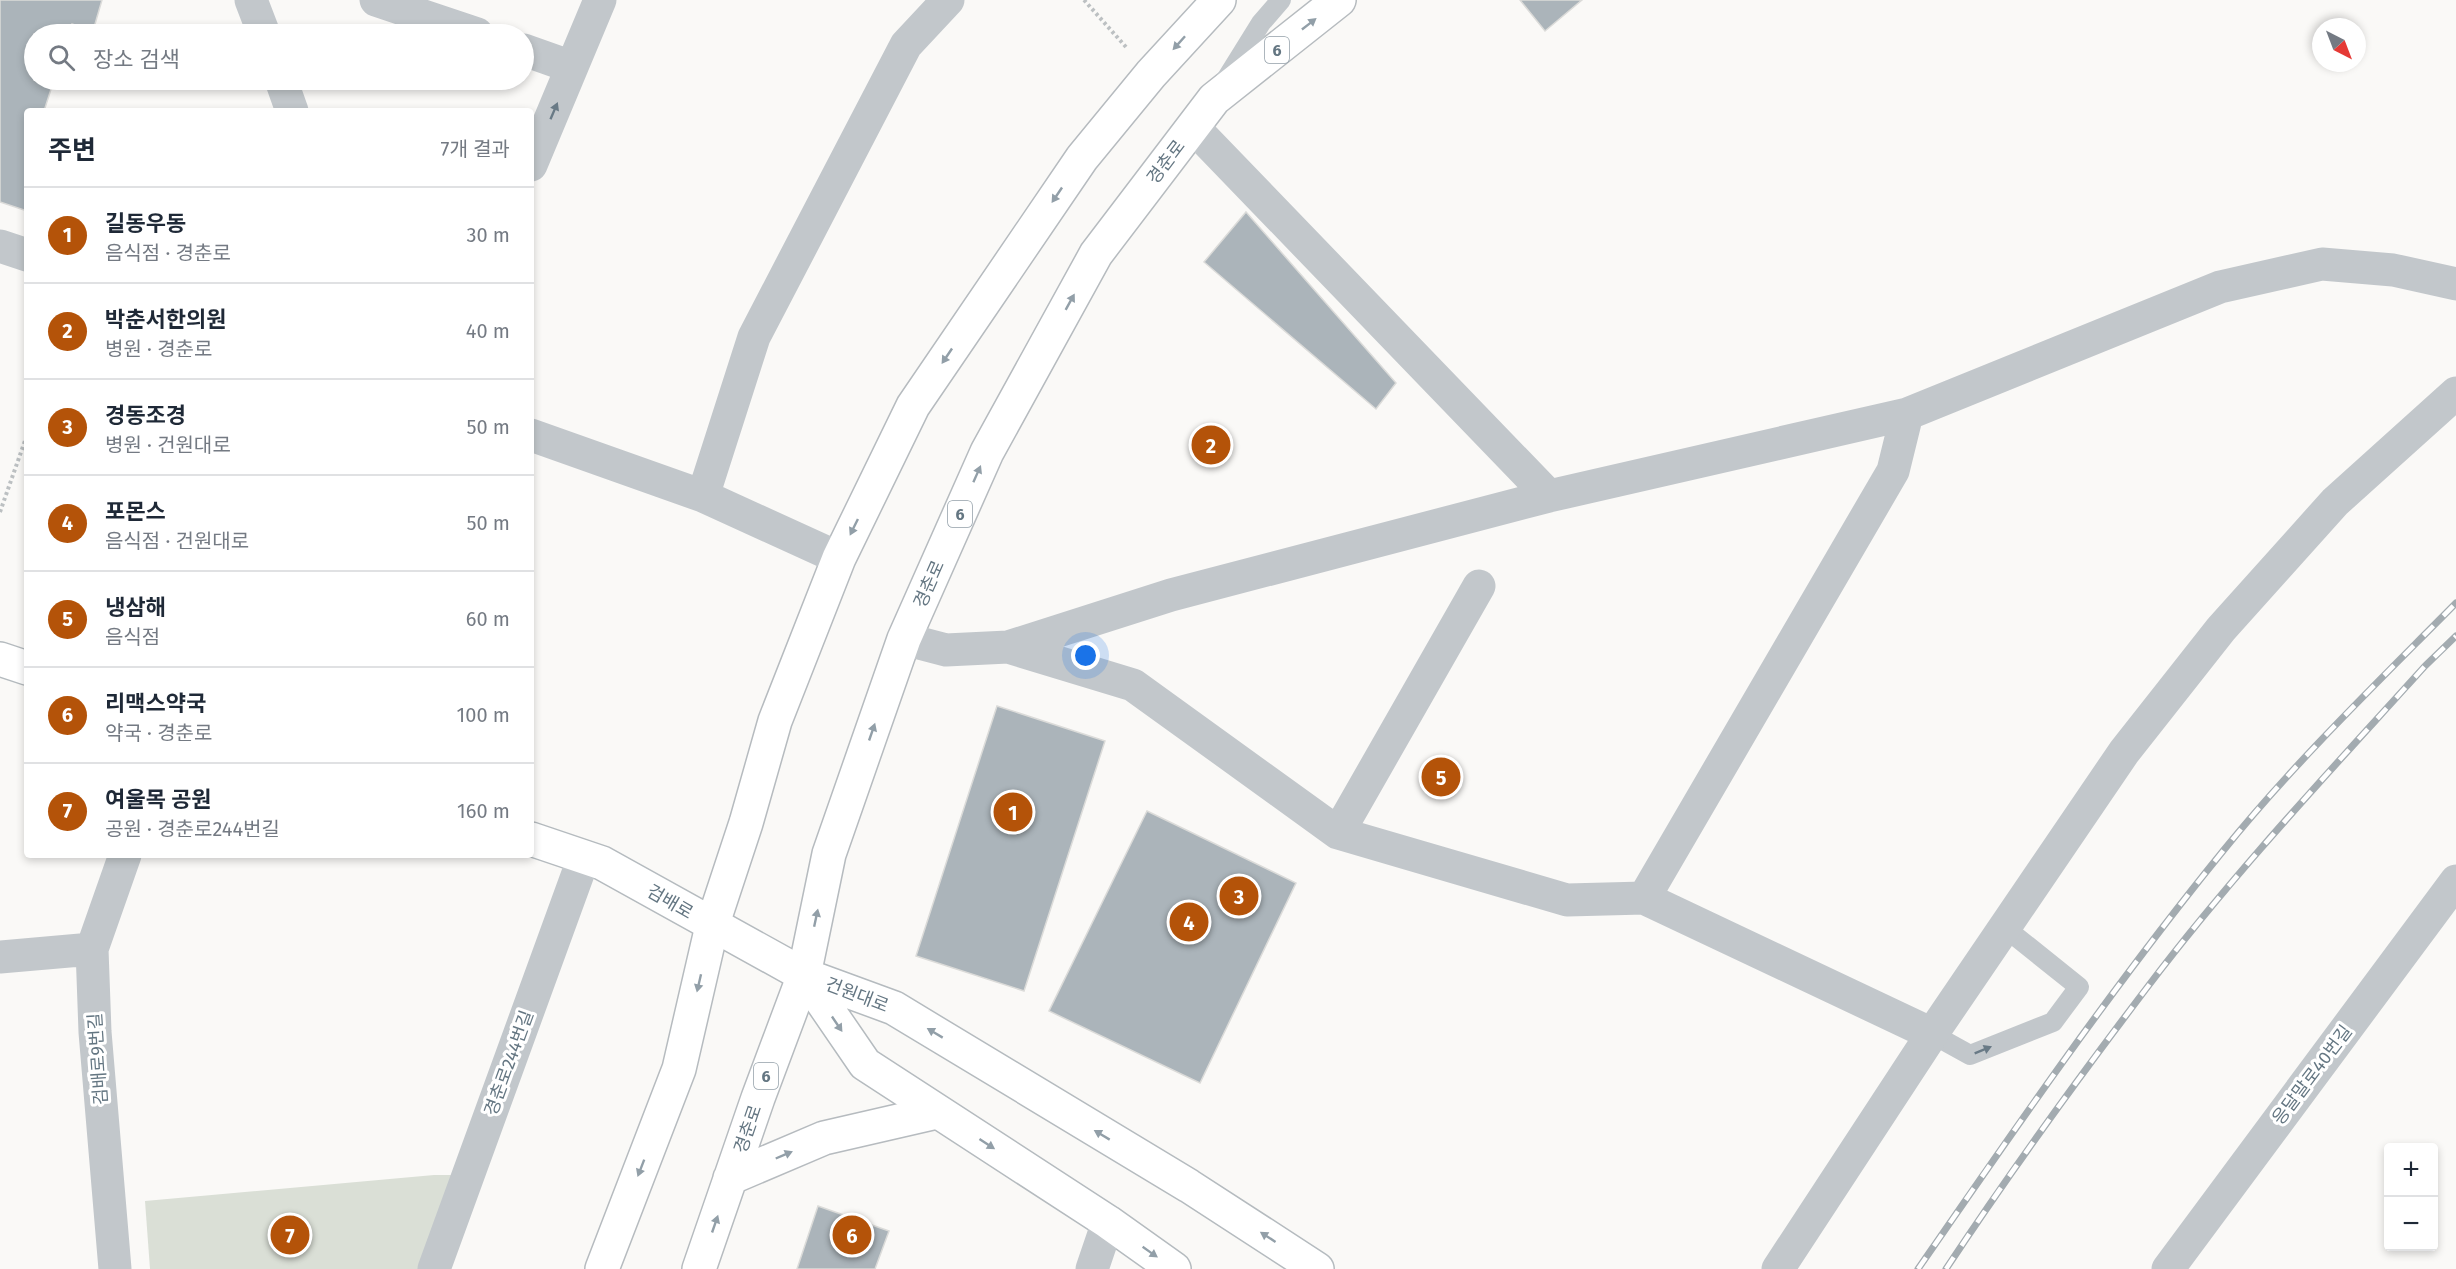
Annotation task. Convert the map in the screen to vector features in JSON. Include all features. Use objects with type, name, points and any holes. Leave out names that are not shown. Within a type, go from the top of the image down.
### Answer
[{"type":"main road","points":[[602,1269],[679,1070],[712,926],[746,823],[775,721],[839,558],[913,406],[1082,158],[1151,74],[1218,0]]},
{"type":"main road","name":"경춘로","points":[[699,1269],[804,975],[829,854],[904,639],[987,452],[1096,254],[1214,99],[1339,0]]},
{"type":"main road","points":[[0,659],[24,667]]},
{"type":"main road","name":"검배로","points":[[534,840],[602,863],[804,975]]},
{"type":"main road","name":"건원대로","points":[[804,975],[865,1064],[1108,1222],[1174,1269]]},
{"type":"main road","name":"건원대로","points":[[804,975],[894,1008],[1189,1186],[1317,1269]]},
{"type":"main road","points":[[730,1178],[824,1138],[937,1112]]},
{"type":"street","points":[[251,0],[260,24]]},
{"type":"street","points":[[376,0],[447,24]]},
{"type":"street","points":[[534,158],[600,0]]},
{"type":"street","points":[[703,496],[754,337],[906,45],[948,0]]},
{"type":"street","points":[[534,54],[572,67]]},
{"type":"street","points":[[285,90],[291,108]]},
{"type":"street","points":[[1193,127],[1549,496]]},
{"type":"street","points":[[0,246],[24,254]]},
{"type":"street","points":[[904,639],[946,650],[1008,647],[1171,595],[1549,496],[1907,414],[2220,287],[2322,264],[2393,270],[2456,284]]},
{"type":"street","points":[[1778,1269],[1932,1034],[2124,752],[2221,629],[2335,502],[2456,393]]},
{"type":"street","points":[[1644,898],[1893,471],[1907,414]]},
{"type":"street","points":[[534,436],[703,496],[839,558]]},
{"type":"street","points":[[1338,833],[1479,586]]},
{"type":"street","points":[[1008,647],[1133,685],[1338,833],[1567,900],[1644,898],[1932,1034]]},
{"type":"street","name":"경춘로244번길","points":[[434,1269],[584,856]]},
{"type":"street","name":"검배로9번길","points":[[115,1269],[95,1032],[92,949],[124,858]]},
{"type":"street","name":"응달말로40번길","points":[[2168,1269],[2456,882]]},
{"type":"street","points":[[0,957],[92,949]]},
{"type":"street","points":[[1092,1269],[1108,1222]]},
{"type":"lane","points":[[1214,99],[1261,23],[1281,0]]},
{"type":"lane","points":[[1932,1034],[1970,1055],[2053,1022],[2079,987],[2004,927]]},
{"type":"path","points":[[1084,0],[1151,74]]},
{"type":"path","points":[[0,512],[24,444]]},
{"type":"shaded area","points":[[452,1175],[421,1269],[150,1269],[145,1201]]},
{"type":"building","points":[[0,0],[102,0],[95,24],[24,24],[24,90],[51,90],[45,108],[24,108],[24,210],[0,202]]},
{"type":"building","points":[[1520,0],[1582,0],[1545,31]]},
{"type":"building","points":[[1246,212],[1396,383],[1376,409],[1204,262]]},
{"type":"building","points":[[997,706],[1105,741],[1024,991],[916,956]]},
{"type":"building","points":[[1147,811],[1296,883],[1200,1083],[1049,1011]]},
{"type":"building","points":[[818,1206],[889,1231],[875,1269],[797,1269]]},
{"type":"railway","points":[[1918,1269],[2104,1005],[2223,851],[2307,755],[2456,603]]},
{"type":"railway","points":[[1946,1269],[2045,1125],[2181,943],[2319,783],[2425,666],[2456,636]]},
{"type":"place","name":"박춘서한의원","points":[[1211,445]]},
{"type":"place","name":"냉삼해","points":[[1441,777]]},
{"type":"place","name":"길동우동","points":[[1013,812]]},
{"type":"place","name":"경동조경","points":[[1239,896]]},
{"type":"place","name":"포몬스","points":[[1189,922]]},
{"type":"place","name":"여울목 공원","points":[[290,1235]]},
{"type":"place","name":"리맥스약국","points":[[852,1235]]}]
